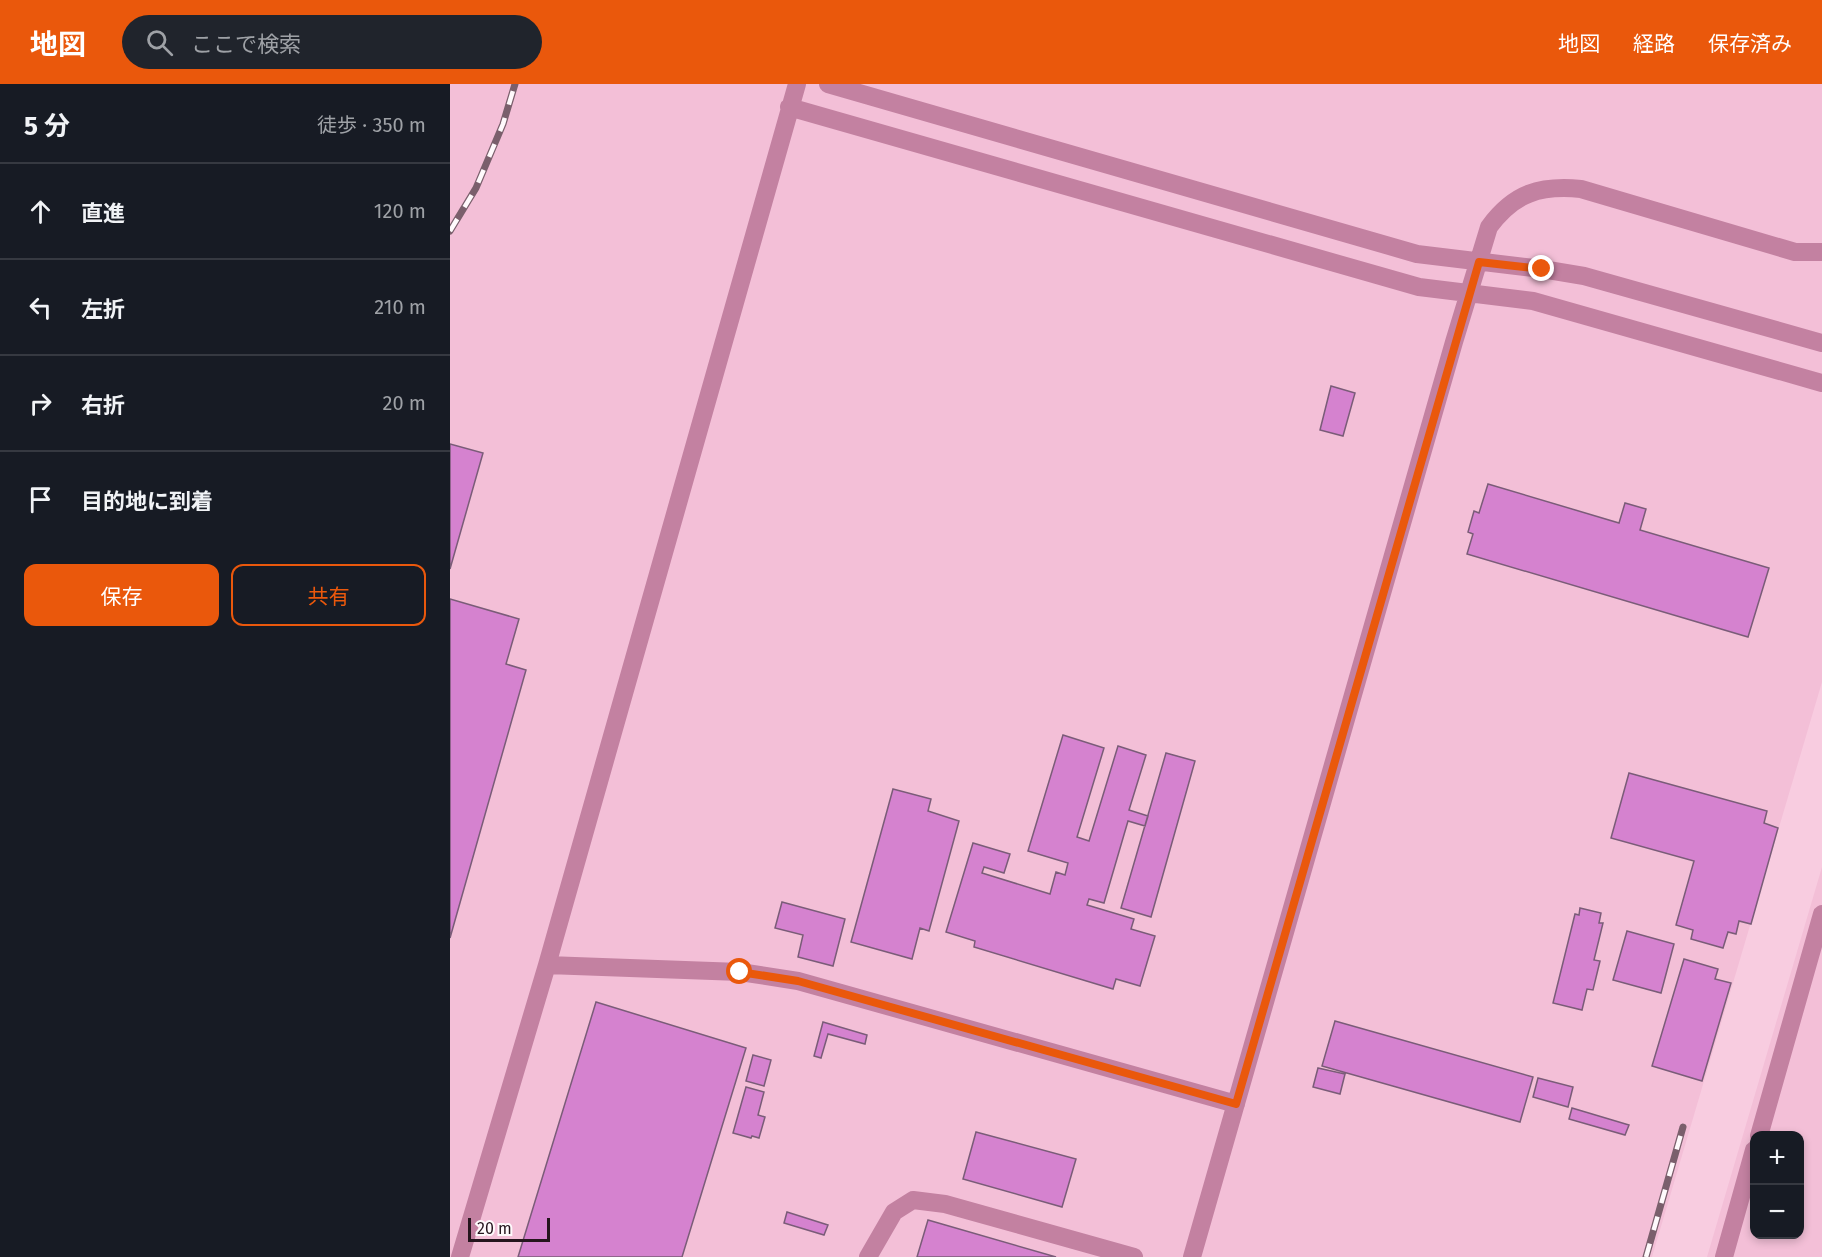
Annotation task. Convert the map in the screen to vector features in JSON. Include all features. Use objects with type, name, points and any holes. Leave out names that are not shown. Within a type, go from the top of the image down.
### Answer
[{"type":"lane","points":[[460,1257],[547,965],[797,84]]},
{"type":"lane","points":[[828,84],[1417,254],[1584,276],[1822,343]]},
{"type":"lane","points":[[789,107],[1407,283],[1533,301],[1822,383]]},
{"type":"lane","points":[[1191,1257],[1490,227],[1499,214],[1527,194],[1541,189],[1562,187],[1581,189],[1795,252],[1822,252]]},
{"type":"lane","points":[[1760,1131],[1822,914]]},
{"type":"lane","points":[[547,965],[740,972],[798,981],[1236,1104]]},
{"type":"lane","points":[[1724,1257],[1750,1167]]},
{"type":"lane","points":[[868,1257],[894,1212],[913,1200],[945,1204],[1134,1257]]},
{"type":"shaded area","points":[[450,84],[1822,84],[1822,682],[1652,1257],[450,1257]]},
{"type":"shaded area","points":[[1822,867],[1822,1257],[1707,1257]]},
{"type":"building","points":[[1331,386],[1355,393],[1343,436],[1320,430]]},
{"type":"building","points":[[450,444],[483,453],[450,569]]},
{"type":"building","points":[[1488,484],[1619,523],[1625,503],[1646,509],[1640,530],[1769,568],[1748,637],[1467,554],[1473,534],[1468,532],[1474,511],[1479,513]]},
{"type":"building","points":[[450,599],[519,619],[506,664],[526,670],[450,938]]},
{"type":"building","points":[[1063,735],[1104,748],[1077,837],[1089,841],[1118,746],[1146,755],[1129,810],[1148,816],[1145,826],[1128,821],[1104,903],[1089,899],[1087,905],[1134,919],[1131,929],[1155,936],[1140,986],[1116,979],[1113,989],[974,947],[975,941],[946,932],[973,843],[1010,854],[1004,873],[984,867],[982,873],[1050,894],[1056,872],[1065,875],[1068,863],[1028,851]]},
{"type":"building","points":[[1166,753],[1195,761],[1151,917],[1121,908]]},
{"type":"building","points":[[1629,773],[1767,811],[1764,823],[1778,828],[1751,924],[1739,921],[1736,934],[1728,932],[1723,948],[1691,939],[1693,930],[1676,925],[1694,861],[1611,838]]},
{"type":"building","points":[[893,789],[931,799],[928,811],[959,821],[929,931],[920,928],[912,959],[851,942]]},
{"type":"building","points":[[782,902],[845,919],[833,966],[798,957],[803,935],[775,928]]},
{"type":"building","points":[[1580,908],[1601,913],[1599,923],[1603,923],[1594,960],[1600,961],[1593,990],[1587,989],[1582,1010],[1553,1003],[1575,914],[1579,915]]},
{"type":"building","points":[[1627,931],[1674,944],[1661,993],[1613,980]]},
{"type":"building","points":[[1684,959],[1718,969],[1715,979],[1731,983],[1702,1081],[1652,1066]]},
{"type":"building","points":[[596,1002],[746,1048],[682,1257],[518,1257]]},
{"type":"building","points":[[1335,1021],[1533,1077],[1520,1122],[1322,1066]]},
{"type":"building","points":[[823,1022],[867,1035],[865,1044],[828,1034],[821,1058],[814,1056]]},
{"type":"building","points":[[753,1055],[771,1060],[764,1086],[746,1081]]},
{"type":"building","points":[[1318,1068],[1345,1074],[1340,1094],[1313,1087]]},
{"type":"building","points":[[1538,1078],[1573,1087],[1568,1107],[1533,1097]]},
{"type":"building","points":[[746,1087],[764,1092],[758,1115],[765,1117],[759,1138],[733,1133]]},
{"type":"building","points":[[1572,1108],[1629,1125],[1625,1135],[1569,1119]]},
{"type":"building","points":[[976,1132],[1076,1159],[1062,1207],[963,1179]]},
{"type":"building","points":[[787,1212],[828,1225],[824,1235],[784,1223]]},
{"type":"building","points":[[928,1220],[1056,1257],[917,1257]]},
{"type":"railway","points":[[450,231],[476,188],[503,124],[515,84]]},
{"type":"railway","points":[[1646,1257],[1683,1127]]},
{"type":"route","points":[[740,972],[798,981],[1236,1104],[1479,262],[1542,269]]}]
